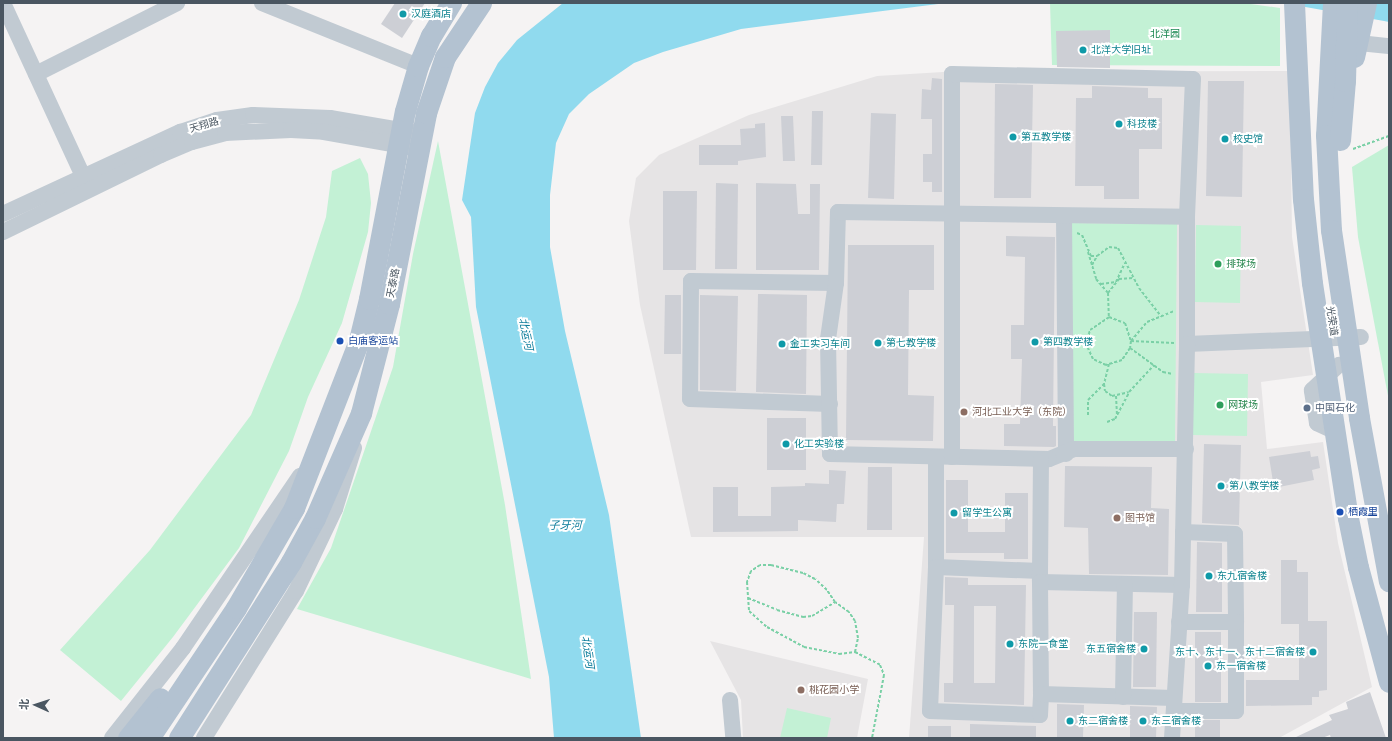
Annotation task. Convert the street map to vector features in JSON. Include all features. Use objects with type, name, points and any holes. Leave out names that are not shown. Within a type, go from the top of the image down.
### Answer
[{"type":"main road","name":"天泰路","points":[[179,738],[291,562],[315,518],[361,413],[381,341],[410,140],[418,66],[431,36],[452,3]]},
{"type":"main road","name":"天泰路","points":[[273,547],[294,508],[310,462],[359,340],[410,140],[426,113],[445,57],[481,3]]},
{"type":"main road","name":"光荣道","points":[[1301,9],[1316,206],[1389,581]]},
{"type":"main road","name":"光荣道","points":[[1348,11],[1327,90],[1327,177],[1341,338],[1333,370],[1377,592],[1389,634]]},
{"type":"main road","points":[[1348,11],[1346,81],[1340,122],[1340,154],[1347,245],[1341,338],[1389,521]]},
{"type":"main road","points":[[1346,81],[1358,43],[1348,11]]},
{"type":"main road","points":[[1333,370],[1336,432],[1358,567],[1389,682]]},
{"type":"main road","points":[[128,738],[178,676],[273,547]]},
{"type":"main road","points":[[148,738],[236,608],[273,547]]},
{"type":"street","points":[[4,3],[83,176]]},
{"type":"street","points":[[36,74],[177,3]]},
{"type":"street","points":[[262,3],[418,66]]},
{"type":"street","points":[[1358,43],[1389,46]]},
{"type":"street","points":[[952,457],[952,74],[1193,79],[1187,216],[1187,344],[1184,532],[1172,738]]},
{"type":"street","name":"天翔路","points":[[3,214],[180,132],[217,120],[252,115],[330,118],[410,140]]},
{"type":"street","name":"天翔路","points":[[3,232],[161,155],[192,142],[225,133],[324,132],[410,140]]},
{"type":"street","points":[[1186,449],[1074,449],[1066,454],[1041,459],[830,454],[828,339],[836,283],[838,212],[953,215],[1064,223],[1187,216]]},
{"type":"street","points":[[1064,223],[1066,454]]},
{"type":"street","points":[[830,404],[690,399],[691,281],[836,283]]},
{"type":"street","points":[[1187,344],[1341,338]]},
{"type":"street","points":[[204,738],[296,591],[316,552],[344,482],[361,413]]},
{"type":"street","points":[[936,457],[936,567],[930,711],[1040,715],[1041,459]]},
{"type":"street","points":[[112,738],[183,648],[310,462]]},
{"type":"street","points":[[1041,694],[1123,697],[1174,705],[1236,712],[1235,534],[1184,532]]},
{"type":"street","points":[[936,567],[1124,584],[1182,585]]},
{"type":"street","points":[[1123,697],[1124,584]]},
{"type":"street","points":[[1179,622],[1236,622]]},
{"type":"street","points":[[730,700],[733,738]]},
{"type":"path","points":[[1340,154],[1389,136]]},
{"type":"path","points":[[1064,223],[1082,235],[1096,279],[1108,293],[1109,317]]},
{"type":"path","points":[[1092,266],[1097,256],[1109,248],[1118,248],[1134,278],[1161,316]]},
{"type":"path","points":[[1087,250],[1091,256],[1097,256]]},
{"type":"path","points":[[1108,293],[1116,282],[1125,263]]},
{"type":"path","points":[[1101,284],[1134,278]]},
{"type":"path","points":[[1131,341],[1147,322],[1187,306]]},
{"type":"path","points":[[1109,317],[1125,323],[1131,341],[1130,348],[1122,360],[1106,365],[1092,359],[1086,344],[1090,330],[1109,317]]},
{"type":"path","points":[[1131,341],[1187,344]]},
{"type":"path","points":[[1130,348],[1163,372],[1186,375]]},
{"type":"path","points":[[1109,364],[1104,384],[1105,391],[1116,396],[1130,392]]},
{"type":"path","points":[[1107,422],[1117,416],[1130,392],[1154,365]]},
{"type":"path","points":[[1088,415],[1088,400],[1104,384]]},
{"type":"path","points":[[1116,396],[1117,416]]},
{"type":"path","points":[[855,652],[858,638],[855,621],[849,612],[835,602],[827,590],[814,579],[802,573],[771,565],[760,565],[751,571],[747,582],[748,598],[749,611],[754,618],[777,634],[810,648],[839,654],[855,652],[880,664],[884,676],[872,738]]},
{"type":"path","points":[[748,598],[777,610],[803,617],[812,616],[835,602]]},
{"type":"shaded area","name":"河北工业大学（东院）","points":[[1290,71],[1292,237],[1313,375],[1261,382],[1267,449],[1323,442],[1338,543],[1372,687],[1279,738],[909,738],[924,537],[691,537],[640,305],[629,221],[636,178],[659,155],[749,115],[877,76],[943,72]]},
{"type":"shaded area","name":"桃花园小学","points":[[710,641],[868,679],[857,738],[743,738],[741,700]]},
{"type":"green space","name":"北洋园","points":[[1050,3],[1244,3],[1280,8],[1280,66],[1052,65]]},
{"type":"green space","points":[[438,141],[505,505],[531,679],[297,609],[331,548],[393,367],[413,254]]},
{"type":"green space","points":[[1389,145],[1389,401],[1358,237],[1352,167]]},
{"type":"green space","points":[[360,158],[368,174],[371,203],[368,232],[342,323],[308,397],[289,451],[239,548],[173,637],[121,701],[60,650],[150,550],[251,415],[299,300],[326,217],[332,171]]},
{"type":"green space","points":[[1067,223],[1177,224],[1175,442],[1065,441]]},
{"type":"green space","name":"排球场","points":[[1196,225],[1241,226],[1240,303],[1195,302]]},
{"type":"green space","name":"网球场","points":[[1193,373],[1248,374],[1247,436],[1193,435]]},
{"type":"green space","points":[[787,708],[831,718],[827,738],[780,738]]},
{"type":"water","name":"子牙河","points":[[563,3],[946,3],[741,29],[663,52],[634,63],[589,94],[569,114],[556,143],[550,195],[550,247],[565,331],[609,515],[641,738],[554,738],[549,677],[476,307],[471,217],[462,200],[475,113],[485,87],[498,63],[517,40]]},
{"type":"water","points":[[1283,3],[1389,3],[1389,22],[1384,21]]},
{"type":"building","name":"汉庭酒店","points":[[395,3],[425,3],[402,38],[381,24]]},
{"type":"building","name":"北洋大学旧址","points":[[1110,30],[1110,68],[1057,67],[1056,31]]},
{"type":"building","points":[[932,78],[942,79],[942,192],[932,192],[932,182],[923,182],[923,154],[932,154],[932,119],[921,119],[922,89],[931,90]]},
{"type":"building","name":"校史馆","points":[[1208,81],[1244,81],[1242,197],[1206,196]]},
{"type":"building","name":"第五教学楼","points":[[995,84],[1033,85],[1031,198],[994,198]]},
{"type":"building","name":"科技楼","points":[[1092,86],[1148,88],[1148,98],[1162,98],[1162,149],[1139,149],[1139,199],[1104,199],[1104,186],[1075,186],[1076,98],[1092,98]]},
{"type":"building","points":[[812,111],[823,111],[822,165],[811,165]]},
{"type":"building","points":[[871,113],[896,114],[894,199],[868,198]]},
{"type":"building","points":[[781,116],[793,116],[795,161],[783,161]]},
{"type":"building","points":[[765,123],[766,157],[738,161],[738,165],[699,165],[699,145],[741,145],[740,129],[755,128],[755,124]]},
{"type":"building","points":[[716,183],[738,184],[737,269],[715,269]]},
{"type":"building","points":[[756,183],[796,184],[798,214],[810,214],[810,184],[820,184],[819,270],[756,270]]},
{"type":"building","points":[[663,191],[697,191],[696,270],[663,270]]},
{"type":"building","name":"第四教学楼","points":[[1006,236],[1055,237],[1053,426],[1056,426],[1056,446],[1054,447],[1004,446],[1004,424],[1020,424],[1022,359],[1011,359],[1011,325],[1024,325],[1025,257],[1006,256]]},
{"type":"building","name":"第七教学楼","points":[[848,245],[934,245],[934,290],[909,290],[908,395],[934,396],[933,441],[846,440]]},
{"type":"building","name":"金工实习车间","points":[[758,294],[807,295],[806,394],[756,392]]},
{"type":"building","points":[[665,295],[681,295],[681,354],[664,354]]},
{"type":"building","points":[[700,295],[738,296],[736,391],[700,390]]},
{"type":"building","name":"化工实验楼","points":[[767,418],[806,418],[806,470],[767,470]]},
{"type":"building","name":"第八教学楼","points":[[1204,444],[1241,445],[1239,525],[1202,523]]},
{"type":"building","points":[[1310,451],[1311,457],[1318,456],[1320,468],[1312,470],[1314,480],[1274,488],[1269,457]]},
{"type":"building","name":"图书馆","points":[[1065,466],[1152,467],[1151,508],[1169,509],[1168,575],[1089,574],[1088,528],[1064,527]]},
{"type":"building","name":"化工实验楼","points":[[868,467],[892,467],[892,530],[867,530]]},
{"type":"building","points":[[829,470],[846,471],[844,504],[837,504],[836,522],[798,520],[798,531],[713,532],[713,487],[738,487],[738,516],[771,516],[771,487],[805,486],[805,483],[829,484]]},
{"type":"building","name":"留学生公寓","points":[[946,480],[968,480],[968,532],[1005,532],[1005,493],[1028,493],[1028,559],[1004,559],[1004,553],[946,553]]},
{"type":"building","name":"东九宿舍楼","points":[[1197,542],[1222,543],[1222,612],[1196,612]]},
{"type":"building","name":"东十、东十一、东十二宿舍楼","points":[[1281,560],[1297,560],[1297,572],[1308,572],[1308,621],[1327,621],[1327,690],[1319,691],[1319,697],[1312,697],[1312,705],[1246,706],[1246,680],[1299,680],[1299,624],[1281,624]]},
{"type":"building","points":[[945,577],[968,578],[968,585],[1026,585],[1024,705],[944,702],[944,683],[953,683],[954,605],[945,605]],"holes":[[[974,606],[996,606],[995,683],[974,683]]]},
{"type":"building","name":"东五宿舍楼","points":[[1134,612],[1157,612],[1156,687],[1133,687]]},
{"type":"building","name":"东一宿舍楼","points":[[1195,632],[1221,632],[1221,702],[1195,702]]},
{"type":"building","points":[[1370,692],[1386,738],[1331,738],[1330,735],[1322,738],[1294,738],[1332,720],[1329,715],[1348,709],[1346,702]]},
{"type":"building","name":"东二宿舍楼","points":[[1057,704],[1084,705],[1083,738],[1057,738]]},
{"type":"building","name":"东三宿舍楼","points":[[1130,706],[1157,707],[1156,738],[1130,738]]},
{"type":"building","points":[[1195,720],[1220,720],[1220,738],[1195,738]]},
{"type":"building","points":[[970,724],[1036,726],[1036,738],[970,738]]},
{"type":"building","points":[[928,726],[951,726],[951,738],[928,738]]},
{"type":"place","name":"汉庭酒店","points":[[403,14]]},
{"type":"place","name":"北洋大学旧址","points":[[1083,50]]},
{"type":"place","name":"科技楼","points":[[1119,124]]},
{"type":"place","name":"第五教学楼","points":[[1013,137]]},
{"type":"place","name":"校史馆","points":[[1225,139]]},
{"type":"place","name":"排球场","points":[[1218,264]]},
{"type":"place","name":"白庙客运站","points":[[340,341]]},
{"type":"place","name":"第四教学楼","points":[[1035,342]]},
{"type":"place","name":"第七教学楼","points":[[878,343]]},
{"type":"place","name":"金工实习车间","points":[[782,344]]},
{"type":"place","name":"网球场","points":[[1220,405]]},
{"type":"place","name":"中国石化","points":[[1307,408]]},
{"type":"place","name":"河北工业大学（东院）","points":[[964,412]]},
{"type":"place","name":"化工实验楼","points":[[786,444]]},
{"type":"place","name":"第八教学楼","points":[[1221,486]]},
{"type":"place","name":"栖霞里","points":[[1340,512]]},
{"type":"place","name":"留学生公寓","points":[[954,513]]},
{"type":"place","name":"图书馆","points":[[1117,518]]},
{"type":"place","name":"东九宿舍楼","points":[[1209,576]]},
{"type":"place","name":"东院一食堂","points":[[1010,644]]},
{"type":"place","name":"东五宿舍楼","points":[[1144,649]]},
{"type":"place","name":"东十、东十一、东十二宿舍楼","points":[[1313,652]]},
{"type":"place","name":"东一宿舍楼","points":[[1208,666]]},
{"type":"place","name":"桃花园小学","points":[[801,690]]},
{"type":"place","name":"东二宿舍楼","points":[[1070,721]]},
{"type":"place","name":"东三宿舍楼","points":[[1143,721]]},
{"type":"water label","name":"北运河","points":[[526,334]]},
{"type":"water label","name":"北运河","points":[[588,652]]}]
